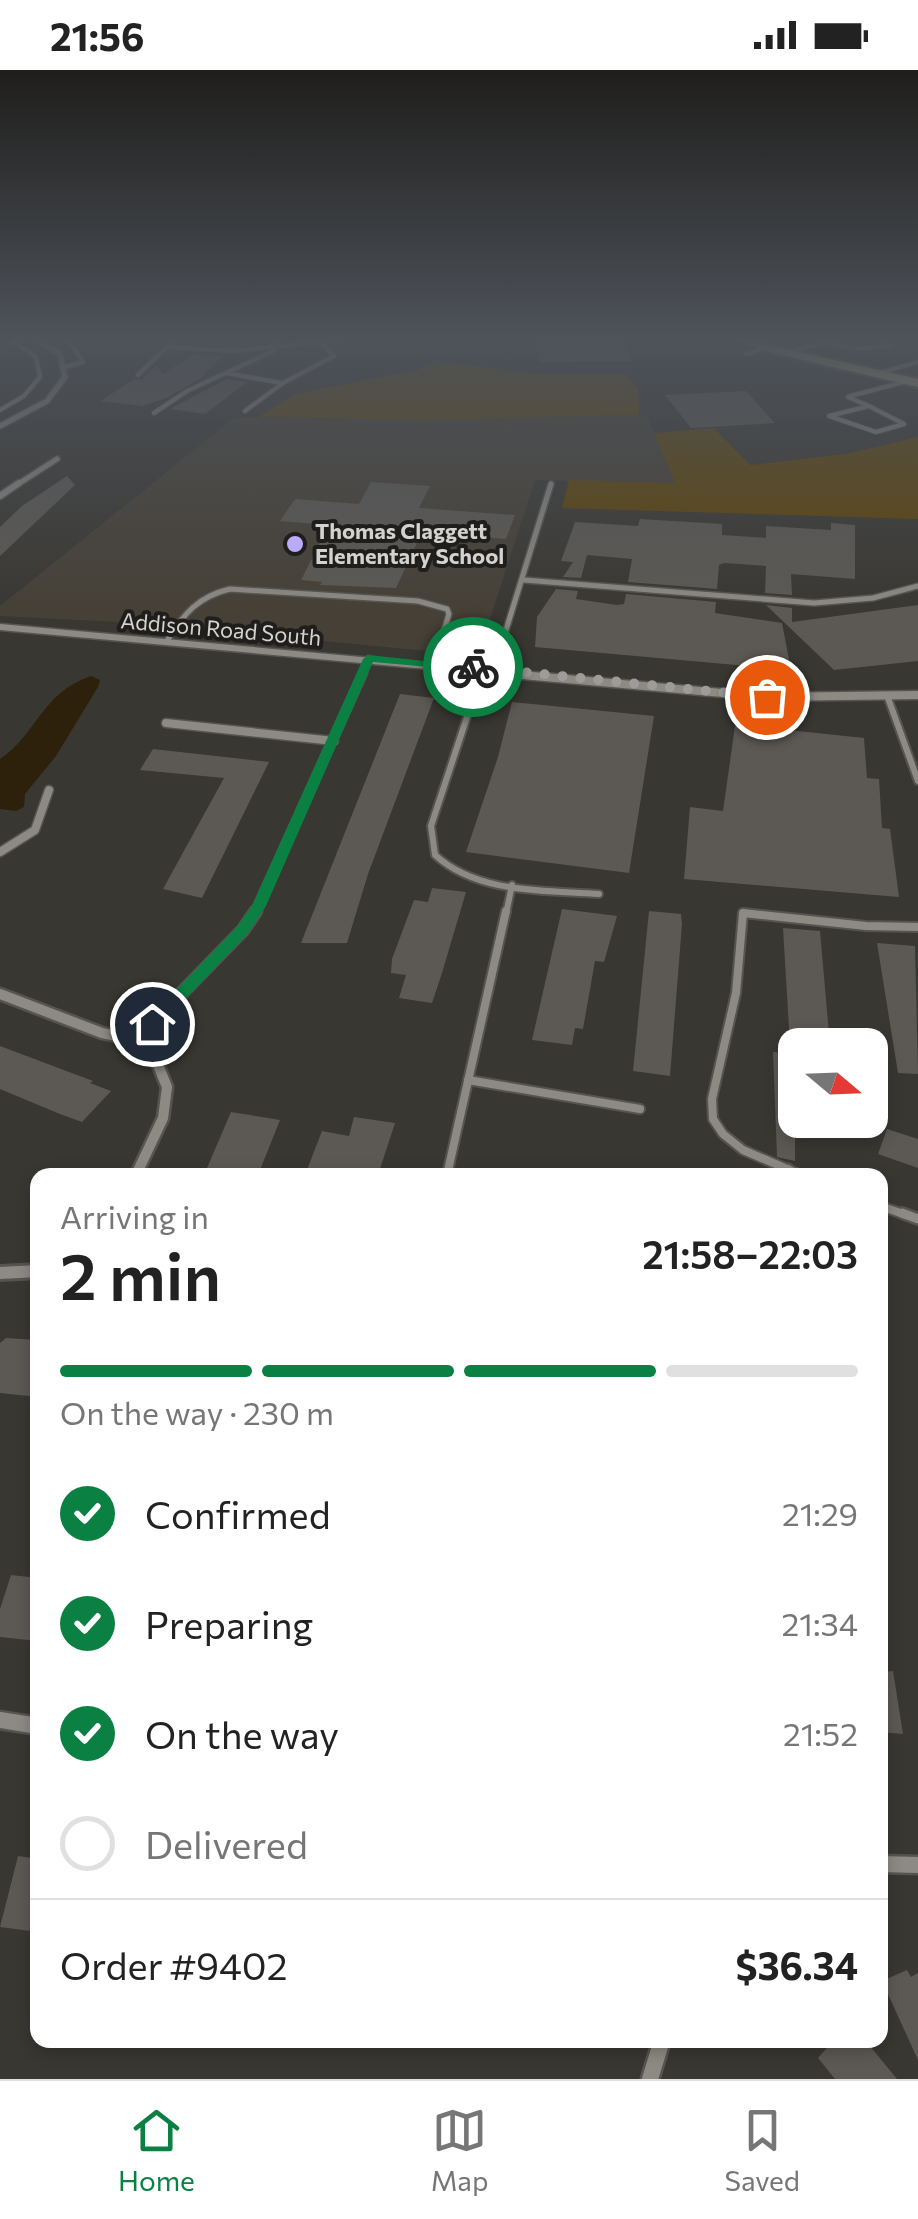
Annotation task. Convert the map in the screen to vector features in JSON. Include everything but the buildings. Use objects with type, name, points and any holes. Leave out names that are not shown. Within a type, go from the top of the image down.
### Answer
[{"type":"street","points":[[0,496],[57,459]]},
{"type":"street","name":"Addison Road South","points":[[0,627],[494,669],[767,697],[918,695]]},
{"type":"street","points":[[136,1040],[243,930],[259,906],[369,659]]},
{"type":"street","points":[[166,723],[334,741]]},
{"type":"street","points":[[0,852],[35,830],[49,790]]},
{"type":"street","points":[[0,994],[102,1033],[136,1040],[158,1064],[167,1087],[156,1139],[140,1168]]},
{"type":"street","points":[[0,1274],[30,1271]]},
{"type":"street","points":[[0,1720],[30,1725]]},
{"type":"street","points":[[888,1864],[918,1866]]},
{"type":"street","points":[[650,2079],[660,2048]]},
{"type":"lane","points":[[864,429],[876,433],[897,429]]},
{"type":"lane","points":[[494,669],[552,484]]},
{"type":"lane","points":[[524,580],[814,603],[874,598],[918,586]]},
{"type":"lane","points":[[167,641],[180,618],[198,599],[230,589],[418,601],[447,609],[449,614],[434,664]]},
{"type":"lane","points":[[511,671],[504,689],[479,701],[469,711],[429,833],[433,854],[448,870],[470,879],[599,894]]},
{"type":"lane","points":[[888,698],[918,781]]},
{"type":"lane","points":[[449,1168],[512,885]]},
{"type":"lane","points":[[779,1168],[726,1137],[715,1124],[711,1106],[735,1017],[743,913],[866,926],[918,927]]},
{"type":"lane","points":[[468,1080],[640,1109]]},
{"type":"lane","points":[[888,1209],[918,1219]]},
{"type":"shaded area","name":"Thomas Claggett Elementary School","points":[[220,429],[652,429],[676,483],[535,480],[478,656],[137,623],[0,616],[0,606]]},
{"type":"shaded area","points":[[715,429],[750,465],[846,454],[918,437],[918,519],[562,508],[569,480],[675,483],[654,433]]},
{"type":"shaded area","points":[[91,676],[100,680],[98,687],[56,756],[25,794],[24,807],[16,811],[0,809],[0,759],[61,692]]},
{"type":"way so far","points":[[473,667],[767,697]]},
{"type":"place","name":"Thomas Claggett Elementary School","points":[[295,544]]},
{"type":"route","points":[[152,1024],[243,930],[267,893],[369,659],[473,667]]}]
